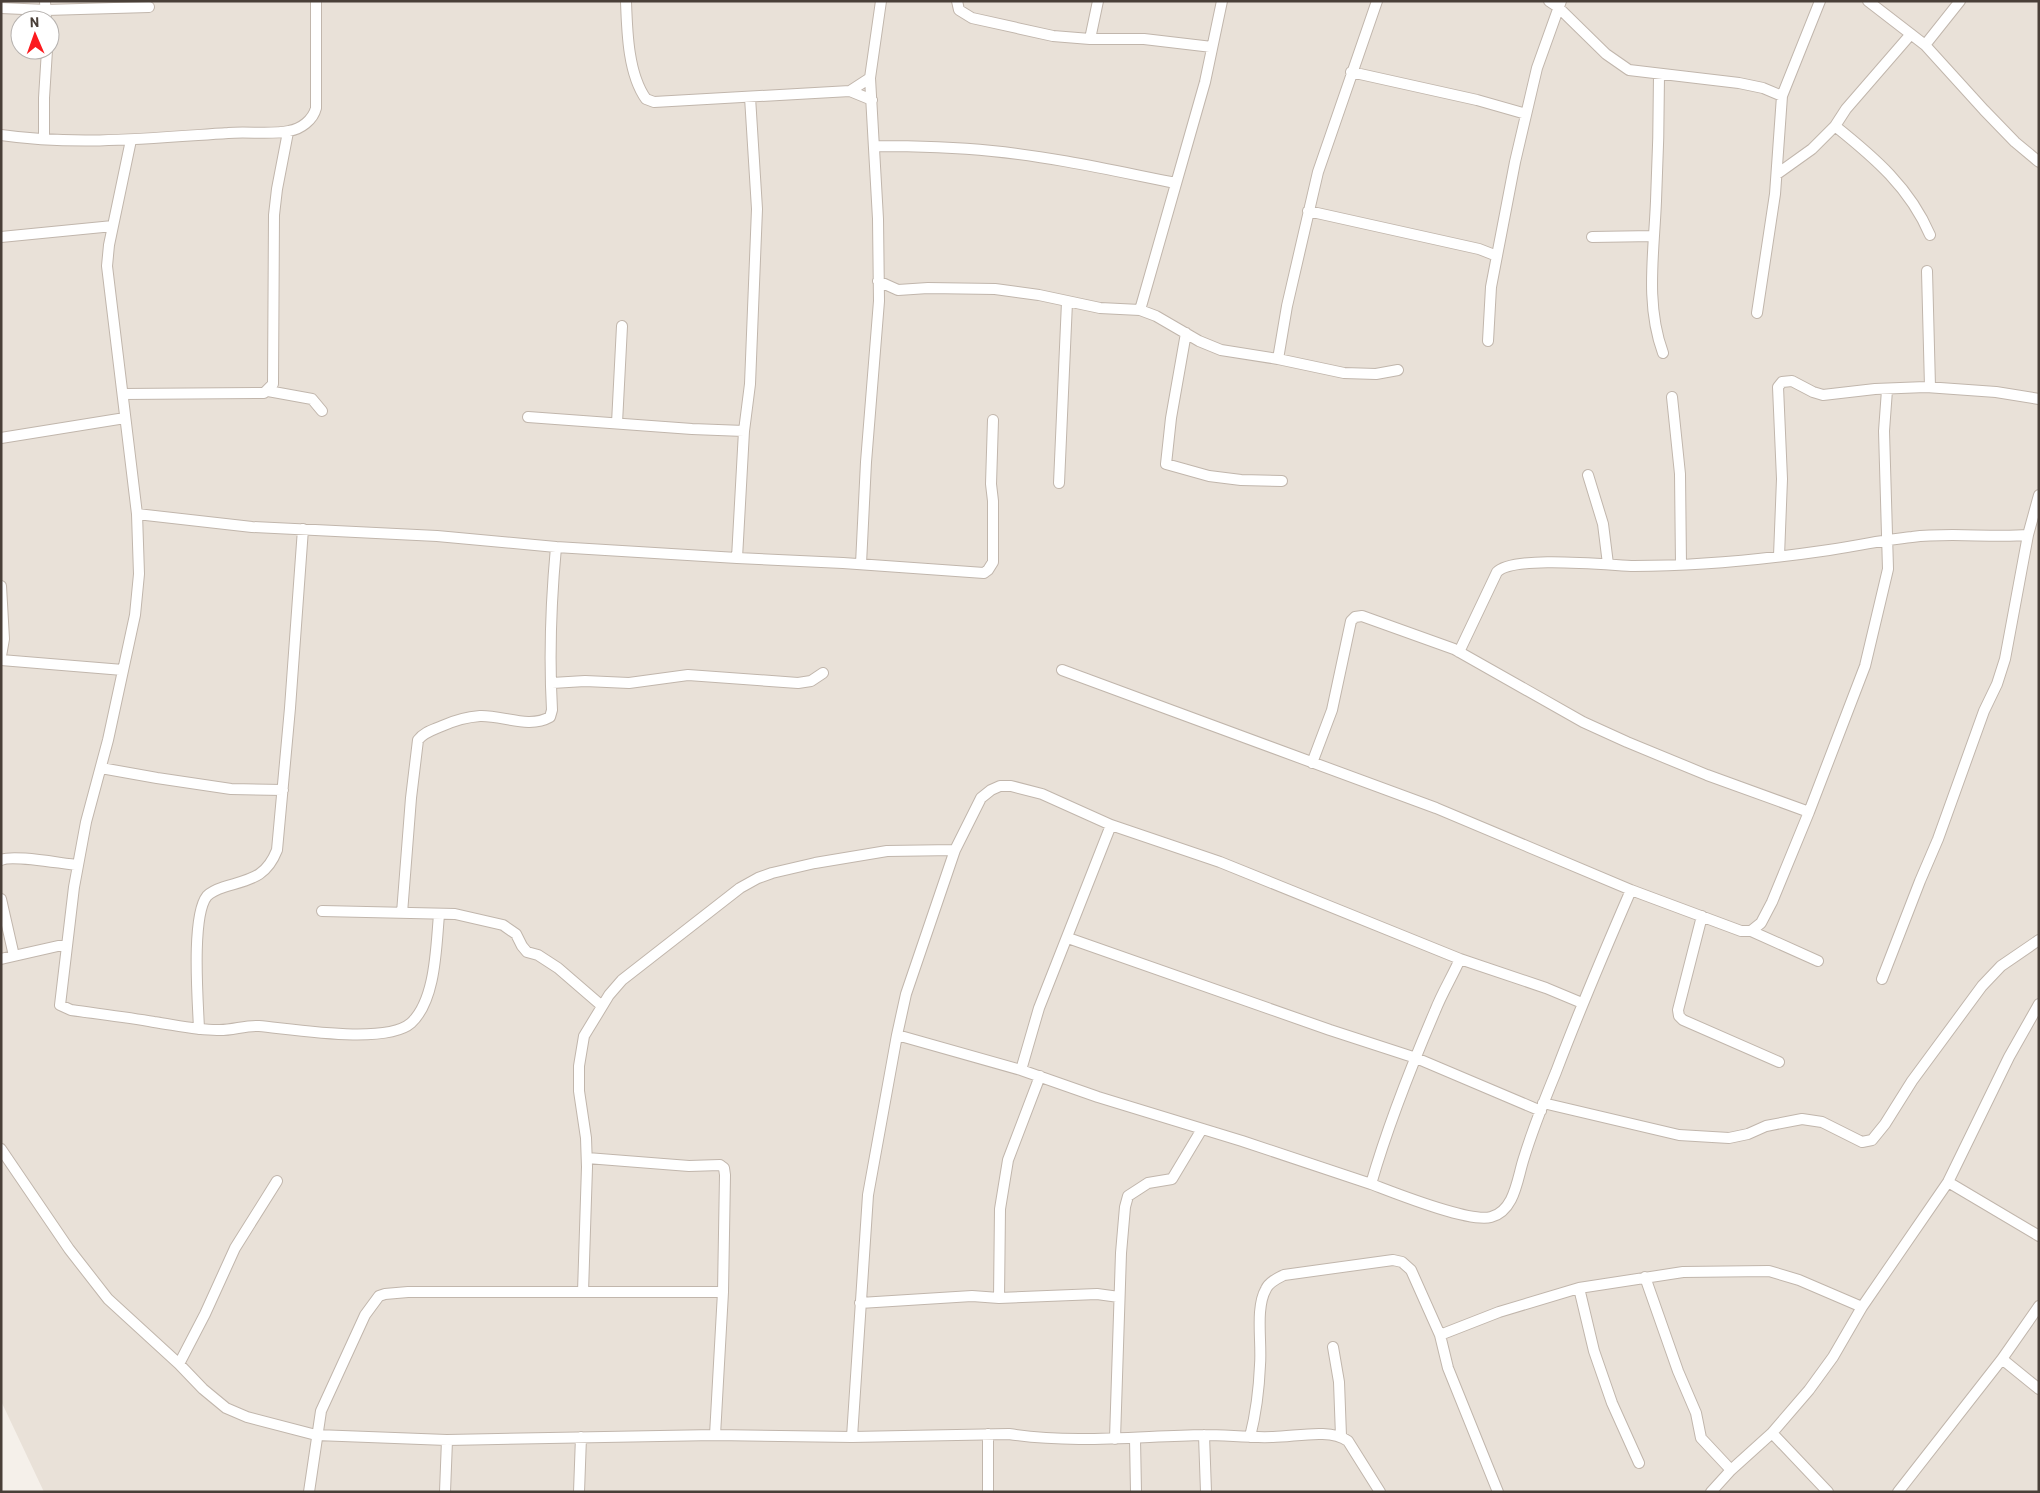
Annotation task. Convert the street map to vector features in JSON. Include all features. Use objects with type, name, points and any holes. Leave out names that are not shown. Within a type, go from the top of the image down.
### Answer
[{"type":"street","points":[[1,135],[67,141],[131,140],[232,132],[288,132],[300,128],[314,115],[316,108],[316,1]]},
{"type":"street","points":[[626,1],[627,30],[635,79],[646,99],[654,102],[850,91],[872,100]]},
{"type":"street","points":[[861,564],[866,462],[879,301],[878,218],[870,78],[881,1]]},
{"type":"street","points":[[957,1],[959,10],[972,18],[1053,36],[1090,39],[1144,39],[1212,47]]},
{"type":"street","points":[[1090,39],[1098,1]]},
{"type":"street","points":[[1140,310],[1206,82],[1222,1]]},
{"type":"street","points":[[1278,359],[1287,306],[1318,172],[1377,1]]},
{"type":"street","points":[[1757,313],[1777,174],[1782,96],[1820,1]]},
{"type":"street","points":[[1868,1],[1925,45],[2015,142],[2039,162]]},
{"type":"street","points":[[1925,45],[1960,1]]},
{"type":"street","points":[[1488,341],[1491,287],[1497,256],[1526,114],[1556,3],[1618,64],[1629,70],[1739,83],[1762,88],[1782,96]]},
{"type":"street","points":[[1,8],[46,10],[149,7]]},
{"type":"street","points":[[1777,174],[1812,148],[1835,126],[1846,109],[1911,34]]},
{"type":"street","points":[[44,139],[46,60]]},
{"type":"street","points":[[1351,72],[1477,100],[1526,114]]},
{"type":"street","points":[[1660,75],[1652,312],[1662,353]]},
{"type":"street","points":[[850,91],[870,78]]},
{"type":"street","points":[[737,558],[744,430],[750,384],[757,209],[750,97]]},
{"type":"street","points":[[1835,126],[1860,146],[1903,187],[1917,208],[1930,235]]},
{"type":"street","points":[[268,391],[273,384],[274,376],[274,214],[276,189],[288,132]]},
{"type":"street","points":[[131,140],[109,245],[107,274],[137,514],[138,591],[101,768],[86,822],[74,887],[59,1002],[62,1008],[220,1031],[256,1026],[309,1032],[360,1034],[398,1030],[411,1022],[422,1008],[430,987],[439,915]]},
{"type":"street","points":[[874,146],[954,147],[994,151],[1060,160],[1176,184]]},
{"type":"street","points":[[1308,212],[1479,249],[1497,256]]},
{"type":"street","points":[[1,237],[113,226]]},
{"type":"street","points":[[1592,238],[1654,236]]},
{"type":"street","points":[[1928,272],[1930,387]]},
{"type":"street","points":[[878,281],[898,290]]},
{"type":"street","points":[[879,301],[898,290],[928,288],[995,289],[1039,295],[1100,308],[1140,310],[1156,316],[1186,334],[1222,350],[1256,357],[1278,359],[1344,373],[1376,374],[1398,370]]},
{"type":"street","points":[[1059,482],[1067,302]]},
{"type":"street","points":[[617,423],[622,326]]},
{"type":"street","points":[[1186,334],[1171,418],[1166,464],[1209,476],[1241,480],[1282,480]]},
{"type":"street","points":[[1779,556],[1782,487],[1778,397],[1780,384],[1792,381],[1823,395],[1875,389],[1930,387],[1996,392],[2039,399]]},
{"type":"street","points":[[1751,931],[1762,923],[1772,902],[1865,666],[1888,569],[1884,431],[1887,390]]},
{"type":"street","points":[[123,394],[248,394],[268,391],[312,399],[322,410]]},
{"type":"street","points":[[1672,398],[1680,474],[1681,565]]},
{"type":"street","points":[[528,417],[692,429],[744,430]]},
{"type":"street","points":[[1,438],[125,418]]},
{"type":"street","points":[[137,514],[212,523],[437,536],[556,547],[861,564],[974,574],[988,570],[993,562],[994,510],[991,484],[993,420]]},
{"type":"street","points":[[1588,474],[1603,524],[1608,564]]},
{"type":"street","points":[[1882,979],[1938,839],[1984,711],[1998,684],[2009,638],[2028,536],[2039,495]]},
{"type":"street","points":[[199,1029],[198,930],[202,906],[206,897],[216,890],[256,877],[264,871],[272,861],[279,834],[304,529]]},
{"type":"street","points":[[1460,652],[1496,572],[1500,568],[1540,563],[1681,565],[1779,556],[1928,535],[2028,536]]},
{"type":"street","points":[[402,913],[411,798],[418,740],[428,732],[446,724],[480,716],[529,722],[543,721],[550,717],[552,710],[551,606],[556,547]]},
{"type":"street","points":[[1,586],[4,639],[1,658],[123,670]]},
{"type":"street","points":[[1312,763],[1332,710],[1351,621],[1355,617],[1362,616],[1460,652],[1583,722],[1707,775],[1809,812]]},
{"type":"street","points":[[1062,670],[1436,808],[1631,890],[1741,931],[1751,931],[1818,961]]},
{"type":"street","points":[[552,683],[629,683],[688,675],[798,683],[811,681],[823,674]]},
{"type":"street","points":[[101,768],[231,789],[283,790]]},
{"type":"street","points":[[852,1436],[868,1195],[897,1035],[906,994],[955,850],[981,798],[991,790],[1000,786],[1011,786],[1042,794],[1111,824],[1220,862],[1460,959],[1582,1002]]},
{"type":"street","points":[[1021,1070],[1039,1008],[1111,824]]},
{"type":"street","points":[[583,1292],[587,1158],[579,1091],[579,1066],[584,1036],[602,1006],[622,980],[740,888],[758,878],[815,863],[887,851],[955,850]]},
{"type":"street","points":[[1,860],[15,858],[78,865]]},
{"type":"street","points":[[897,1035],[1040,1076],[1098,1097],[1202,1129],[1454,1212],[1473,1217],[1490,1218],[1501,1212],[1512,1198],[1526,1151],[1582,1002],[1631,890]]},
{"type":"street","points":[[1,899],[14,956]]},
{"type":"street","points":[[322,911],[455,914],[503,925],[510,929],[527,952],[538,955],[558,968],[602,1006]]},
{"type":"street","points":[[1702,916],[1678,1016],[1683,1020],[1779,1062]]},
{"type":"street","points":[[1068,938],[1330,1030],[1416,1058],[1542,1107],[1679,1135],[1729,1138],[1748,1134],[1766,1126],[1785,1121],[1802,1119],[1822,1122],[1862,1142],[1872,1140],[1885,1124],[1912,1081],[1982,986],[2001,966],[2039,940]]},
{"type":"street","points":[[1,959],[58,946],[67,946]]},
{"type":"street","points":[[1371,1184],[1380,1153],[1416,1058],[1435,1010],[1460,959]]},
{"type":"street","points":[[1712,1492],[1731,1470],[1772,1433],[1809,1390],[1833,1357],[1862,1307],[1948,1182],[2009,1058],[2039,1004]]},
{"type":"street","points":[[999,1298],[1000,1209],[1008,1160],[1040,1076]]},
{"type":"street","points":[[1115,1439],[1120,1341],[1119,1297],[1124,1216],[1128,1196],[1148,1183],[1172,1179],[1202,1129]]},
{"type":"street","points":[[1,1149],[90,1277],[108,1299],[179,1364],[202,1389],[226,1408],[247,1417],[316,1435],[446,1440],[716,1435],[1009,1434],[1066,1440],[1136,1439],[1204,1435],[1250,1437],[1323,1434],[1341,1436],[1348,1441],[1380,1492]]},
{"type":"street","points":[[587,1158],[689,1166],[720,1165],[724,1168],[723,1292],[716,1435]]},
{"type":"street","points":[[179,1364],[205,1314],[235,1248],[277,1181]]},
{"type":"street","points":[[1948,1182],[2039,1236]]},
{"type":"street","points":[[1250,1437],[1256,1411],[1260,1374],[1260,1315],[1266,1288],[1274,1280],[1284,1275],[1393,1260],[1402,1262],[1411,1270],[1440,1334],[1448,1368],[1497,1491]]},
{"type":"street","points":[[1440,1334],[1499,1312],[1579,1288],[1692,1271],[1769,1271],[1799,1280],[1862,1307]]},
{"type":"street","points":[[1645,1277],[1678,1371],[1696,1413],[1701,1438],[1731,1470]]},
{"type":"street","points":[[1579,1288],[1594,1351],[1612,1403],[1639,1463]]},
{"type":"street","points":[[309,1492],[321,1411],[365,1315],[379,1296],[408,1292],[723,1292]]},
{"type":"street","points":[[860,1303],[972,1296],[999,1298],[1097,1294],[1119,1297]]},
{"type":"street","points":[[1898,1492],[2002,1359],[2039,1306]]},
{"type":"street","points":[[1333,1347],[1339,1388],[1341,1436]]},
{"type":"street","points":[[2002,1359],[2039,1389]]},
{"type":"street","points":[[1772,1433],[1828,1492]]},
{"type":"street","points":[[988,1434],[988,1492]]},
{"type":"street","points":[[1204,1435],[1206,1492]]},
{"type":"street","points":[[579,1492],[581,1437]]},
{"type":"street","points":[[1136,1439],[1136,1492]]},
{"type":"street","points":[[445,1492],[446,1440]]},
{"type":"shaded area","points":[[1,1],[2039,1],[2039,1492],[44,1492],[1,1401]]}]
